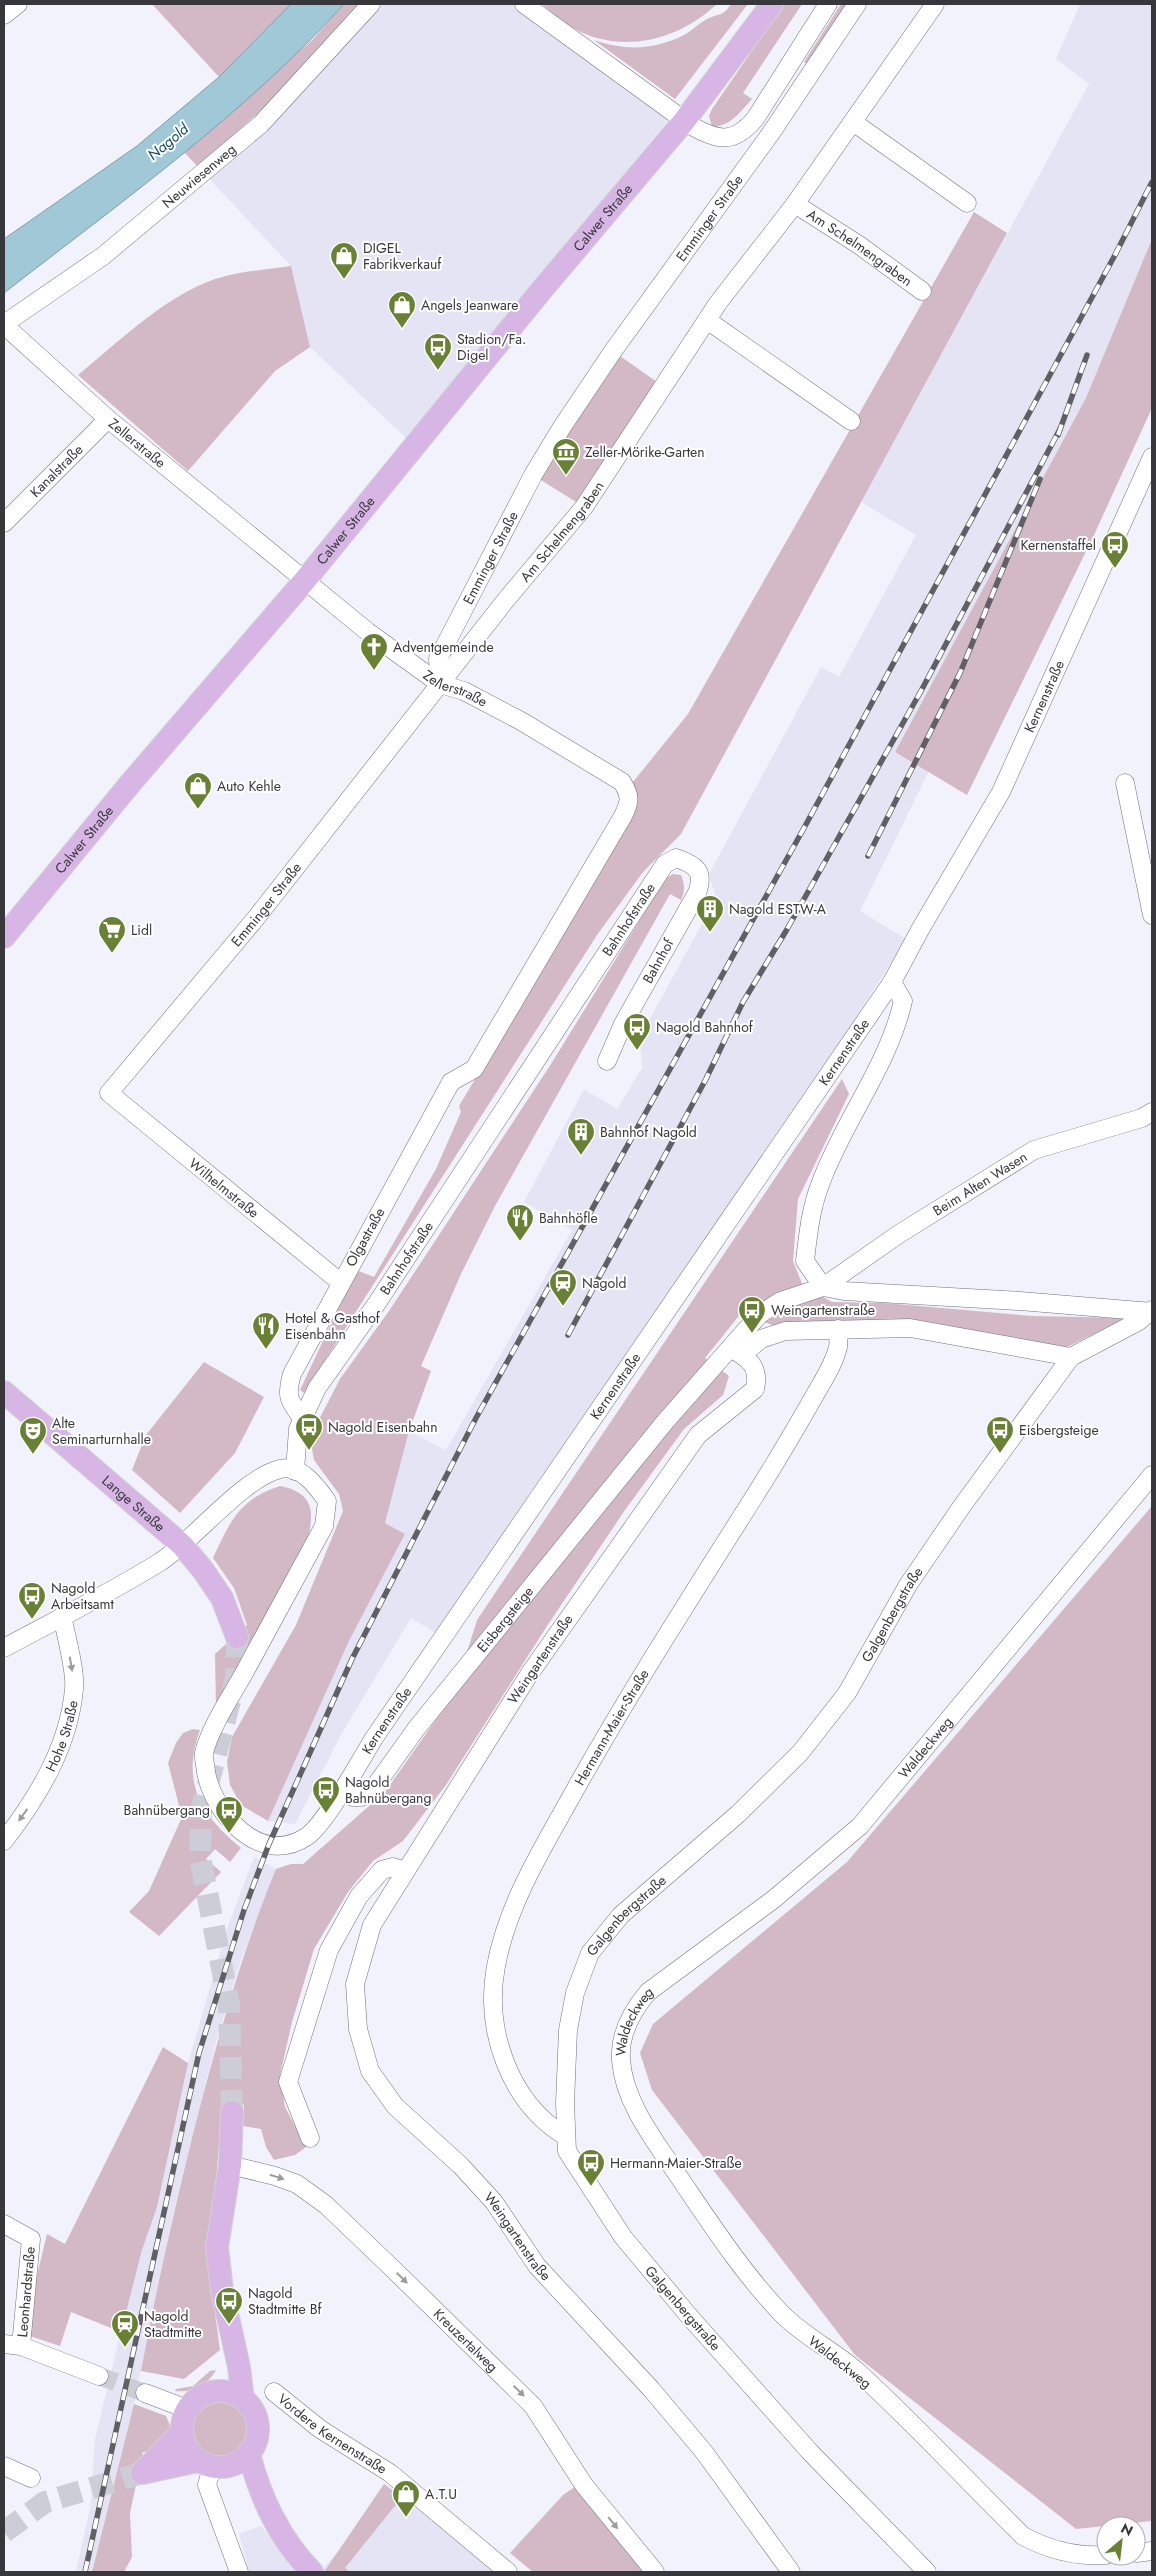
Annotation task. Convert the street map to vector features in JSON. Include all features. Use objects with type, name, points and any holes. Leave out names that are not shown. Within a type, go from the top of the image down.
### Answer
[{"type":"main road","name":"Calwer Straße","points":[[4,937],[135,778],[306,579],[540,292],[685,120],[772,4]]},
{"type":"main road","name":"Lange Straße","points":[[4,1392],[182,1545],[203,1570],[222,1598],[236,1637]]},
{"type":"main road","points":[[232,2112],[230,2165],[217,2247],[222,2290],[243,2399]]},
{"type":"main road","points":[[215,2391],[225,2366],[231,2338]]},
{"type":"main road","points":[[269,2512],[211,2465],[190,2453],[182,2432],[182,2420],[187,2409],[204,2394],[215,2391],[225,2392],[243,2399],[252,2408],[257,2420],[258,2432],[250,2454],[257,2482],[269,2512],[281,2534],[312,2572]]},
{"type":"main road","points":[[182,2432],[142,2473],[211,2465],[233,2466],[250,2454]]},
{"type":"street","points":[[4,15],[18,4]]},
{"type":"street","name":"Neuwiesenweg","points":[[4,324],[103,256],[261,124],[371,4]]},
{"type":"street","points":[[524,4],[685,120],[708,135],[721,138],[732,137],[746,129],[828,4]]},
{"type":"street","name":"Emminger Straße","points":[[108,1093],[256,918],[440,684],[438,659],[533,475],[562,427],[613,352],[771,133],[858,4]]},
{"type":"street","name":"Am Schelmengraben","points":[[440,684],[505,601],[584,507],[718,303],[796,204],[935,4]]},
{"type":"street","points":[[852,122],[967,203]]},
{"type":"street","name":"Am Schelmengraben","points":[[796,204],[859,245],[922,291]]},
{"type":"street","points":[[707,320],[850,421]]},
{"type":"street","name":"Zellerstraße","points":[[4,324],[108,419],[306,579],[368,632],[440,684],[464,690],[521,721],[622,782],[629,793],[630,799],[623,816],[474,1069]]},
{"type":"street","name":"Kanalstraße","points":[[4,523],[108,419]]},
{"type":"street","name":"Kernenstraße","points":[[341,1791],[386,1722],[892,982],[921,928],[1002,792],[1152,457]]},
{"type":"street","points":[[1125,783],[1152,915]]},
{"type":"street","name":"Bahnhofstraße","points":[[295,1471],[302,1418],[317,1388],[377,1303],[665,864],[676,858],[692,863]]},
{"type":"street","name":"Bahnhof","points":[[607,1061],[623,1024],[701,882],[700,874],[692,863]]},
{"type":"street","points":[[823,1287],[804,1261],[809,1223],[821,1182],[896,1030],[903,1001],[892,982]]},
{"type":"street","name":"Olgastraße","points":[[302,1418],[291,1403],[287,1391],[292,1374],[340,1282],[451,1082],[474,1069]]},
{"type":"street","name":"Wilhelmstraße","points":[[108,1093],[340,1282]]},
{"type":"street","name":"Beim Alten Wasen","points":[[823,1287],[900,1234],[1034,1150],[1142,1118],[1152,1112]]},
{"type":"street","name":"Eisbergsteige","points":[[341,1791],[353,1797],[361,1797],[374,1789],[422,1722],[664,1422],[736,1351],[760,1314],[781,1301],[823,1287],[844,1291],[1020,1300],[1151,1312]]},
{"type":"street","name":"Galgenbergstraße","points":[[927,2572],[810,2452],[689,2316],[629,2244],[567,2151],[565,2136],[568,2030],[575,1993],[590,1953],[620,1914],[738,1814],[800,1753],[846,1693],[908,1585],[951,1522],[1072,1357],[1139,1321],[1151,1312]]},
{"type":"street","name":"Eisbergsteige","points":[[736,1351],[761,1339],[785,1331],[910,1328],[1072,1357]]},
{"type":"street","name":"Hermann-Maier-Straße","points":[[565,2136],[549,2126],[530,2106],[509,2074],[502,2052],[493,2017],[495,1969],[506,1924],[541,1851],[612,1724],[788,1444],[832,1364],[838,1346],[838,1329]]},
{"type":"street","name":"Weingartenstraße","points":[[736,1351],[755,1366],[757,1379],[755,1389],[749,1396],[719,1416],[698,1435],[530,1672],[372,1925],[355,1984],[358,2029],[370,2071],[395,2106],[461,2166],[494,2202],[537,2266],[651,2389],[704,2452],[791,2572]]},
{"type":"street","points":[[4,1648],[161,1561],[255,1481],[281,1468],[295,1471],[312,1480],[327,1502],[324,1526],[219,1718],[204,1754],[208,1786],[225,1817],[249,1837],[269,1844],[285,1845],[306,1837],[326,1814],[341,1791]]},
{"type":"street","name":"Waldeckweg","points":[[1096,2556],[1088,2556],[1044,2548],[1023,2536],[858,2372],[804,2334],[782,2314],[724,2244],[643,2122],[626,2084],[621,2059],[624,2032],[632,2010],[648,1992],[774,1899],[860,1826],[1152,1475]]},
{"type":"street","name":"Hohe Straße","points":[[4,1841],[26,1812],[60,1752],[75,1688],[62,1616]]},
{"type":"street","points":[[310,2138],[288,2082],[329,1950],[359,1896],[382,1870],[393,1868],[405,1871]]},
{"type":"street","name":"Kreuzertalweg","points":[[230,2165],[276,2176],[297,2184],[326,2205],[533,2406],[584,2485],[655,2572]]},
{"type":"street","name":"Leonhardstraße","points":[[4,2224],[31,2239],[12,2345]]},
{"type":"street","points":[[12,2345],[100,2376]]},
{"type":"street","name":"Vordere Kernenstraße","points":[[274,2392],[320,2429],[390,2473],[508,2572]]},
{"type":"street","points":[[145,2393],[187,2409]]},
{"type":"street","points":[[211,2465],[207,2485],[239,2572]]},
{"type":"street","points":[[4,2466],[31,2478]]},
{"type":"shaded area","points":[[152,4],[291,4],[219,77]]},
{"type":"shaded area","points":[[344,4],[362,4],[281,92],[198,167],[184,152],[313,39]]},
{"type":"shaded area","points":[[362,4],[528,4],[676,110],[407,439],[310,347],[291,266],[198,167],[281,92]]},
{"type":"shaded area","points":[[542,4],[717,4],[683,28],[664,36],[644,41],[625,42],[605,40],[585,34],[563,22]]},
{"type":"shaded area","points":[[731,4],[748,4],[675,99],[594,40],[606,44],[629,47],[662,44],[684,35],[711,17],[723,13]]},
{"type":"shaded area","points":[[784,4],[802,4],[743,93],[752,99],[730,121],[712,127],[709,116],[712,109]]},
{"type":"shaded area","points":[[841,4],[849,4],[811,66],[804,62]]},
{"type":"shaded area","points":[[1080,4],[1152,4],[1152,239],[1086,398],[895,752],[929,771],[860,911],[906,939],[708,1248],[435,1633],[411,1618],[342,1733],[295,1824],[268,1821],[349,1641],[405,1534],[385,1523],[409,1431],[446,1450],[572,1230],[524,1202],[584,1089],[617,1109],[642,1068],[640,1037],[716,898],[709,874],[821,667],[839,677],[916,535],[861,502],[1089,84],[1056,59]]},
{"type":"shaded area","points":[[974,212],[1007,233],[681,834],[643,872],[597,935],[304,1393],[300,1390],[356,1270],[374,1277],[436,1169],[461,1112],[459,1106],[614,848],[633,782],[688,714]]},
{"type":"shaded area","points":[[1152,239],[1152,408],[1094,535],[967,795],[895,752],[1086,398]]},
{"type":"shaded area","points":[[291,266],[310,347],[275,371],[188,471],[78,375],[148,317],[186,292],[226,276]]},
{"type":"shaded area","points":[[613,351],[664,387],[584,507],[533,475]]},
{"type":"shaded area","points":[[673,874],[681,875],[684,888],[681,900],[670,894],[495,1206],[461,1274],[421,1366],[431,1371],[409,1431],[385,1523],[405,1534],[349,1641],[268,1821],[241,1805],[230,1785],[227,1762],[232,1737],[296,1625],[343,1511],[339,1494],[314,1460],[310,1437],[340,1379],[389,1311],[551,1064],[665,879]]},
{"type":"shaded area","points":[[842,1079],[849,1094],[798,1199],[793,1261],[803,1286],[832,1302],[885,1303],[1032,1316],[1126,1318],[1067,1347],[774,1326],[742,1312],[705,1358],[729,1376],[723,1395],[684,1429],[625,1510],[545,1629],[446,1785],[403,1841],[373,1861],[348,1892],[314,1949],[292,2022],[280,2075],[285,2107],[306,2147],[295,2155],[274,2160],[266,2147],[261,2129],[243,2126],[244,2104],[221,2121],[209,2268],[220,2350],[184,2379],[141,2371],[166,2250],[203,2097],[241,1965],[276,1869],[291,1864],[303,1864],[385,1792],[454,1694],[477,1620]]},
{"type":"shaded area","points":[[204,1362],[264,1397],[235,1453],[180,1513],[132,1470],[146,1435]]},
{"type":"shaded area","points":[[280,1486],[299,1493],[309,1504],[311,1519],[308,1538],[216,1706],[215,1654],[247,1625],[234,1588],[213,1558],[231,1523],[245,1505],[266,1491]]},
{"type":"shaded area","points":[[1152,1506],[1152,2521],[1146,2522],[1146,2516],[1096,2516],[1096,2527],[1076,2529],[855,2355],[652,2090],[640,2053],[653,2024],[847,1862]]},
{"type":"shaded area","points":[[193,1729],[200,1730],[193,1766],[198,1796],[215,1823],[241,1848],[230,1862],[215,1849],[206,1859],[221,1872],[159,1936],[129,1912],[149,1891],[182,1817],[168,1763],[176,1743],[183,1733]]},
{"type":"shaded area","points":[[254,1857],[276,1869],[241,1960],[217,2038],[172,2218],[134,2404],[92,2572],[76,2572],[90,2508],[95,2439],[121,2331],[142,2250],[157,2207],[188,2063],[227,1929]]},
{"type":"shaded area","points":[[163,2047],[188,2063],[157,2207],[142,2250],[121,2332],[71,2312],[60,2346],[30,2336],[32,2296],[47,2234],[65,2244]]},
{"type":"shaded area","points":[[216,2370],[199,2387],[188,2391],[175,2391],[176,2389],[193,2386],[210,2371]]},
{"type":"shaded area","points":[[220,2400],[231,2402],[244,2413],[249,2429],[247,2440],[236,2453],[220,2458],[209,2456],[196,2445],[191,2429],[193,2418],[204,2405]]},
{"type":"shaded area","points":[[134,2404],[166,2416],[171,2428],[152,2451],[143,2452],[130,2513],[132,2557],[124,2572],[92,2572]]},
{"type":"shaded area","points":[[585,2480],[664,2572],[533,2572],[510,2553],[563,2495]]},
{"type":"shaded area","points":[[384,2484],[402,2497],[345,2568],[350,2572],[324,2572]]},
{"type":"shaded area","points":[[393,2490],[444,2528],[495,2572],[320,2572]]},
{"type":"shaded area","points":[[261,2526],[298,2572],[249,2572],[239,2534]]},
{"type":"water","points":[[291,4],[344,4],[266,83],[224,120],[137,191],[4,293],[4,239],[137,146],[219,77]]},
{"type":"tunnel","points":[[232,2112],[229,2004],[200,1857],[201,1811],[236,1678],[237,1637]]},
{"type":"tunnel","points":[[99,2376],[145,2393]]},
{"type":"tunnel","points":[[4,2532],[45,2502],[142,2473]]},
{"type":"railway","points":[[85,2572],[199,2053],[244,1910],[269,1844],[352,1659],[476,1418],[804,828],[1115,255],[1152,182]]},
{"type":"railway","points":[[1058,435],[1087,355]]},
{"type":"railway","points":[[568,1335],[706,1079],[743,1002],[786,931],[921,691],[1060,429]]},
{"type":"railway","points":[[868,856],[960,673],[1040,479]]},
{"type":"place","name":"DIGEL Fabrikverkauf","points":[[344,280]]},
{"type":"place","name":"Angels Jeanware","points":[[402,329]]},
{"type":"place","name":"Stadion/Fa. Digel","points":[[438,371]]},
{"type":"place","name":"Zeller-Mörike-Garten","points":[[566,476]]},
{"type":"place","name":"Kernenstaffel","points":[[1115,569]]},
{"type":"place","name":"Adventgemeinde","points":[[374,671]]},
{"type":"place","name":"Auto Kehle","points":[[198,810]]},
{"type":"place","name":"Nagold ESTW-A","points":[[710,933]]},
{"type":"place","name":"Lidl","points":[[112,954]]},
{"type":"place","name":"Nagold Bahnhof","points":[[637,1051]]},
{"type":"place","name":"Bahnhof Nagold","points":[[581,1156]]},
{"type":"place","name":"Bahnhöfle","points":[[520,1242]]},
{"type":"place","name":"Nagold","points":[[563,1307]]},
{"type":"place","name":"Weingartenstraße","points":[[752,1334]]},
{"type":"place","name":"Hotel & Gasthof Eisenbahn","points":[[266,1350]]},
{"type":"place","name":"Nagold Eisenbahn","points":[[309,1451]]},
{"type":"place","name":"Eisbergsteige","points":[[1000,1454]]},
{"type":"place","name":"Alte Seminarturnhalle","points":[[33,1455]]},
{"type":"place","name":"Nagold Arbeitsamt","points":[[32,1620]]},
{"type":"place","name":"Nagold Bahnübergang","points":[[326,1814]]},
{"type":"place","name":"Bahnübergang","points":[[229,1834]]},
{"type":"place","name":"Hermann-Maier-Straße","points":[[591,2187]]},
{"type":"place","name":"Nagold Stadtmitte Bf","points":[[229,2325]]},
{"type":"place","name":"Nagold Stadtmitte","points":[[125,2348]]},
{"type":"place","name":"A.T.U","points":[[406,2518]]}]
